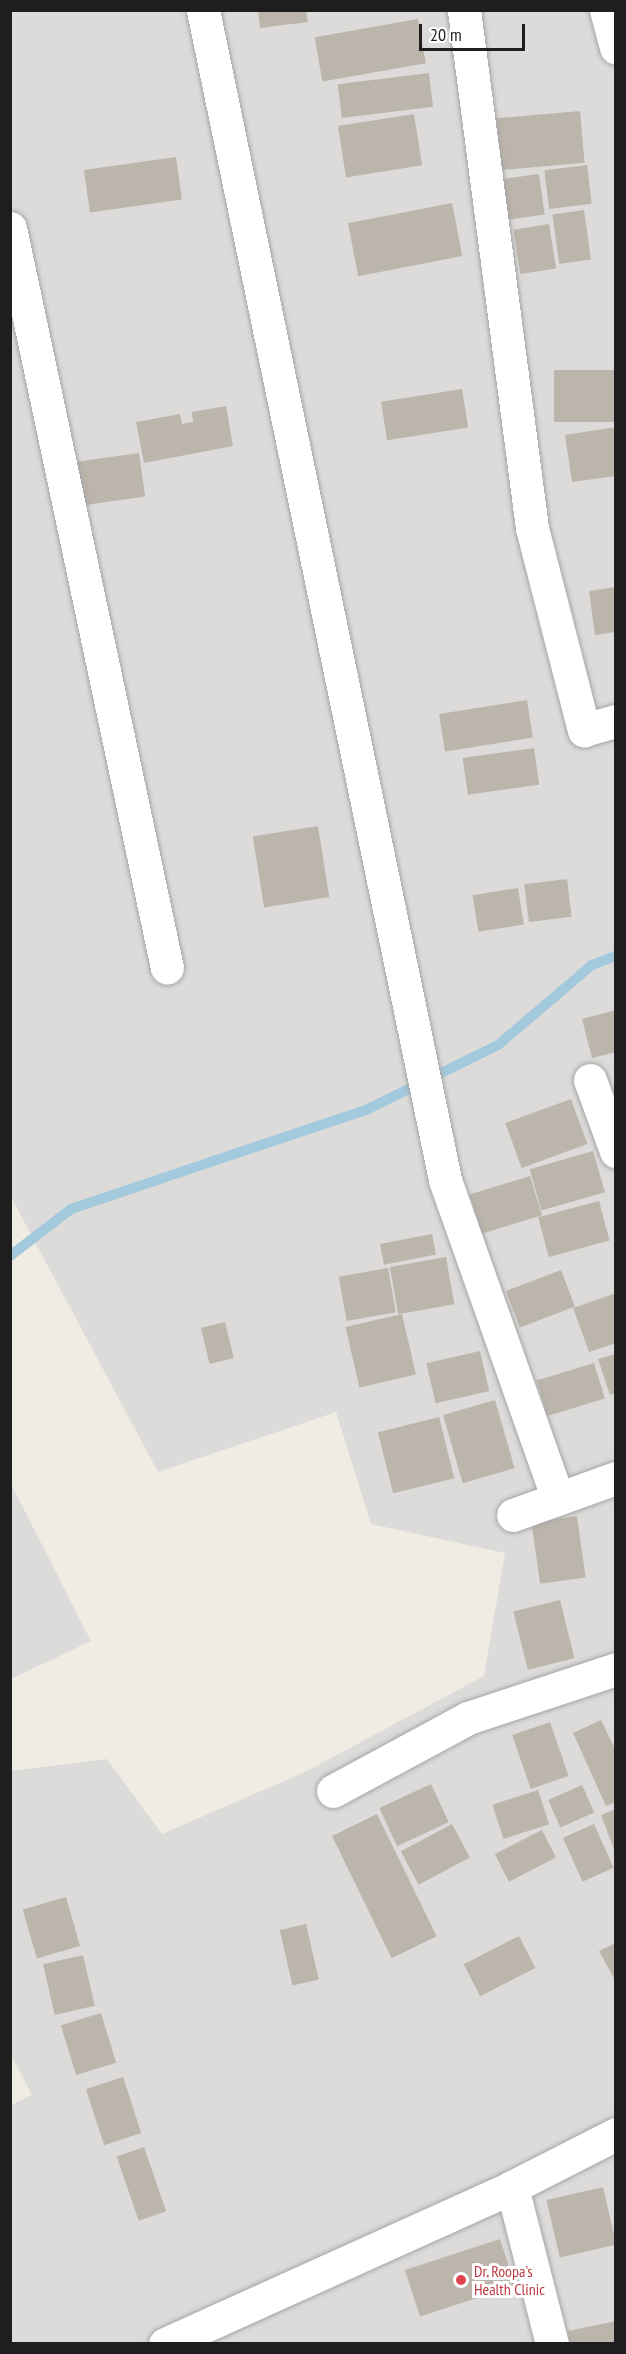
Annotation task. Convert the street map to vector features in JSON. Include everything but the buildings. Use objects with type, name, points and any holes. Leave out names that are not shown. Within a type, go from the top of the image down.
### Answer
[{"type":"street","points":[[203,10],[445,1180],[558,1499]]},
{"type":"street","points":[[464,10],[532,528],[584,730],[615,721]]},
{"type":"street","points":[[606,10],[615,48]]},
{"type":"street","points":[[10,228],[167,968]]},
{"type":"street","points":[[590,1080],[615,1151]]},
{"type":"street","points":[[513,1515],[615,1478]]},
{"type":"street","points":[[333,1791],[468,1718],[615,1669]]},
{"type":"street","points":[[165,2343],[512,2187],[615,2134]]},
{"type":"street","points":[[512,2187],[552,2343]]},
{"type":"shaded area","points":[[11,11],[615,11],[615,2343],[11,2343],[11,2105],[32,2095],[11,2055],[10,1771],[107,1759],[162,1834],[307,1771],[484,1676],[505,1553],[371,1524],[336,1412],[158,1472],[11,1197]]},
{"type":"shaded area","points":[[11,1484],[91,1641],[10,1679]]},
{"type":"waterway","points":[[10,1256],[71,1209],[368,1109],[498,1045],[592,965],[616,956]]},
{"type":"place","name":"Dr. Roopa's Health Clinic","points":[[461,2280]]}]
